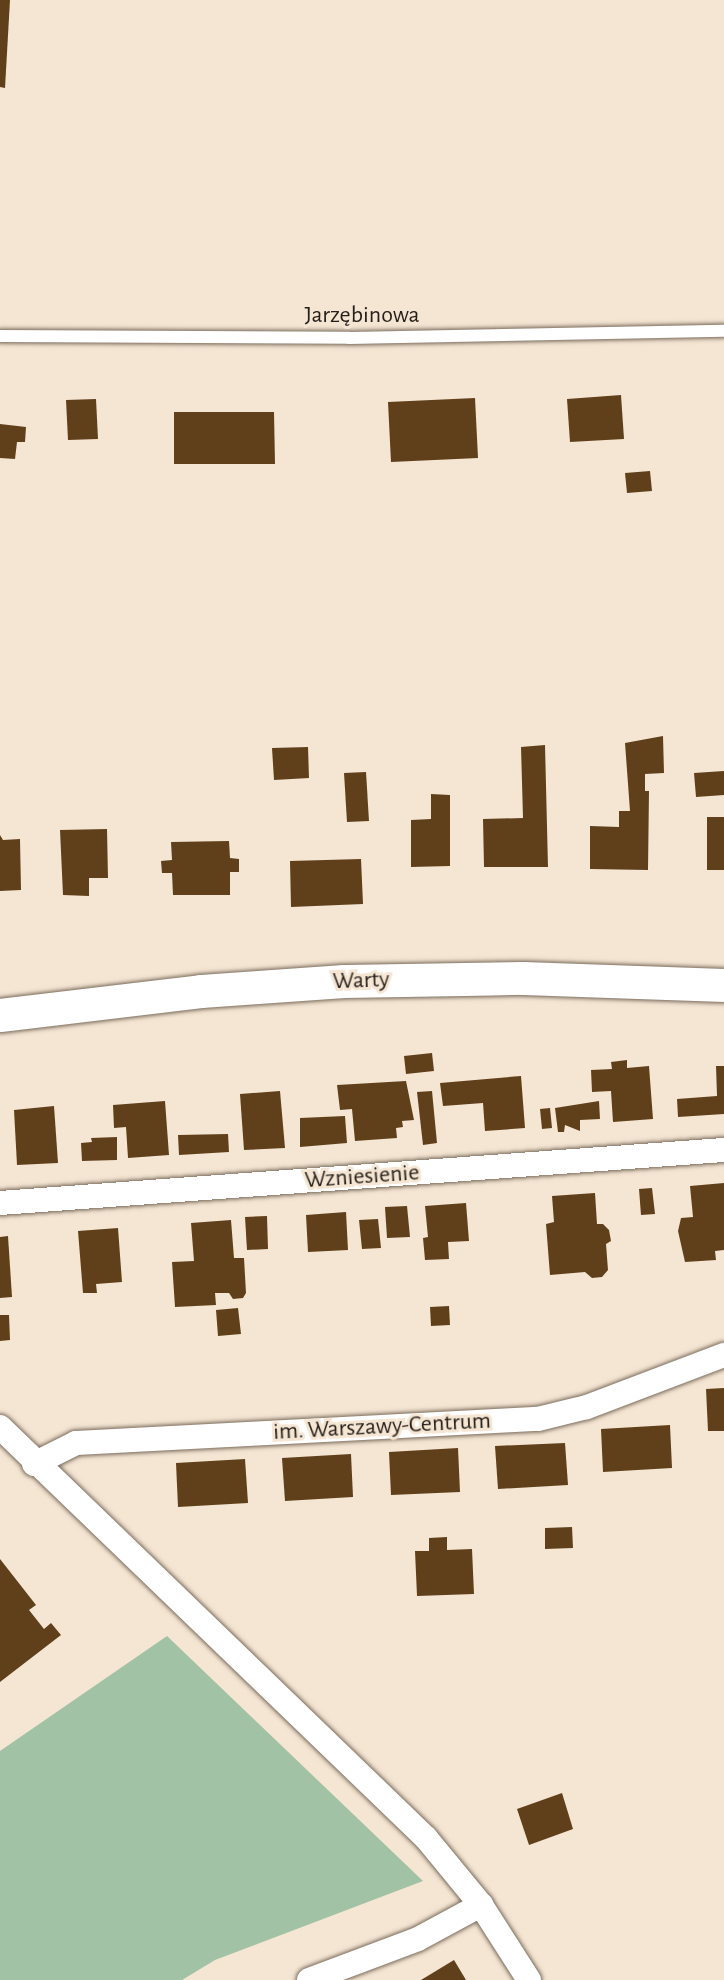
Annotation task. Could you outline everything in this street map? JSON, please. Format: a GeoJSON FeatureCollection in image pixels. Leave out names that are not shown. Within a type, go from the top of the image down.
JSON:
{"type":"FeatureCollection","features":[{"type":"Feature","properties":{"kind":"main road","name":"Warty"},"geometry":{"type":"LineString","coordinates":[[0,1015],[201,991],[344,981],[523,978],[724,985]]}},
{"type":"Feature","properties":{"kind":"street","name":"Wzniesienie"},"geometry":{"type":"LineString","coordinates":[[0,1203],[724,1150]]}},
{"type":"Feature","properties":{"kind":"street","name":"im. Warszawy-Centrum"},"geometry":{"type":"LineString","coordinates":[[34,1464],[76,1443],[538,1419],[587,1407],[724,1355]]}},
{"type":"Feature","properties":{"kind":"street"},"geometry":{"type":"LineString","coordinates":[[0,1427],[34,1464],[426,1838],[481,1905],[529,1980]]}},
{"type":"Feature","properties":{"kind":"street"},"geometry":{"type":"LineString","coordinates":[[309,1980],[418,1939],[481,1905]]}},
{"type":"Feature","properties":{"kind":"lane","name":"Jarzębinowa"},"geometry":{"type":"LineString","coordinates":[[0,336],[349,338],[724,331]]}},
{"type":"Feature","properties":{"kind":"green space"},"geometry":{"type":"Polygon","coordinates":[[[167,1636],[423,1881],[215,1960],[182,1980],[0,1980],[0,1751],[167,1636]]]}},
{"type":"Feature","properties":{"kind":"building"},"geometry":{"type":"Polygon","coordinates":[[[0,0],[10,0],[5,88],[0,87],[0,0]]]}},
{"type":"Feature","properties":{"kind":"building"},"geometry":{"type":"Polygon","coordinates":[[[621,395],[624,439],[570,442],[567,399],[621,395]]]}},
{"type":"Feature","properties":{"kind":"building"},"geometry":{"type":"Polygon","coordinates":[[[475,398],[478,458],[391,462],[388,402],[475,398]]]}},
{"type":"Feature","properties":{"kind":"building"},"geometry":{"type":"Polygon","coordinates":[[[96,399],[98,439],[68,440],[66,400],[96,399]]]}},
{"type":"Feature","properties":{"kind":"building"},"geometry":{"type":"Polygon","coordinates":[[[174,412],[274,412],[275,464],[174,464],[174,412]]]}},
{"type":"Feature","properties":{"kind":"building"},"geometry":{"type":"Polygon","coordinates":[[[0,424],[26,427],[25,442],[17,442],[15,459],[0,458],[0,424]]]}},
{"type":"Feature","properties":{"kind":"building"},"geometry":{"type":"Polygon","coordinates":[[[650,471],[652,491],[627,493],[625,473],[650,471]]]}},
{"type":"Feature","properties":{"kind":"building"},"geometry":{"type":"Polygon","coordinates":[[[663,736],[664,773],[645,774],[645,791],[649,791],[648,870],[590,869],[590,826],[619,827],[619,811],[630,811],[625,743],[663,736]]]}},
{"type":"Feature","properties":{"kind":"building"},"geometry":{"type":"Polygon","coordinates":[[[545,745],[548,867],[484,867],[483,819],[523,818],[521,747],[545,745]]]}},
{"type":"Feature","properties":{"kind":"building"},"geometry":{"type":"Polygon","coordinates":[[[308,747],[309,778],[274,780],[272,748],[308,747]]]}},
{"type":"Feature","properties":{"kind":"building"},"geometry":{"type":"Polygon","coordinates":[[[724,771],[724,795],[696,797],[694,773],[724,771]]]}},
{"type":"Feature","properties":{"kind":"building"},"geometry":{"type":"Polygon","coordinates":[[[366,772],[369,821],[347,822],[344,773],[366,772]]]}},
{"type":"Feature","properties":{"kind":"building"},"geometry":{"type":"Polygon","coordinates":[[[431,794],[450,795],[450,866],[411,867],[411,820],[431,819],[431,794]]]}},
{"type":"Feature","properties":{"kind":"building"},"geometry":{"type":"Polygon","coordinates":[[[707,817],[724,817],[724,870],[707,870],[707,817]]]}},
{"type":"Feature","properties":{"kind":"building"},"geometry":{"type":"Polygon","coordinates":[[[107,829],[108,878],[89,878],[89,896],[63,895],[60,830],[107,829]]]}},
{"type":"Feature","properties":{"kind":"building"},"geometry":{"type":"Polygon","coordinates":[[[0,835],[3,840],[20,839],[21,890],[0,891],[0,835]]]}},
{"type":"Feature","properties":{"kind":"building"},"geometry":{"type":"Polygon","coordinates":[[[229,841],[230,858],[239,859],[239,872],[230,872],[230,895],[173,895],[172,873],[162,873],[161,861],[172,860],[171,842],[229,841]]]}},
{"type":"Feature","properties":{"kind":"building"},"geometry":{"type":"Polygon","coordinates":[[[361,859],[363,904],[291,907],[290,861],[361,859]]]}},
{"type":"Feature","properties":{"kind":"building"},"geometry":{"type":"Polygon","coordinates":[[[432,1053],[434,1071],[406,1074],[404,1056],[432,1053]]]}},
{"type":"Feature","properties":{"kind":"building"},"geometry":{"type":"Polygon","coordinates":[[[627,1060],[627,1068],[649,1066],[653,1119],[613,1122],[611,1091],[592,1092],[591,1070],[612,1069],[611,1062],[627,1060]]]}},
{"type":"Feature","properties":{"kind":"building"},"geometry":{"type":"Polygon","coordinates":[[[716,1066],[724,1066],[724,1114],[678,1117],[677,1099],[717,1096],[716,1066]]]}},
{"type":"Feature","properties":{"kind":"building"},"geometry":{"type":"Polygon","coordinates":[[[521,1076],[525,1128],[485,1131],[483,1103],[443,1106],[440,1083],[521,1076]]]}},
{"type":"Feature","properties":{"kind":"building"},"geometry":{"type":"Polygon","coordinates":[[[406,1081],[414,1120],[402,1121],[403,1127],[396,1128],[397,1138],[355,1141],[352,1109],[340,1110],[337,1085],[406,1081]]]}},
{"type":"Feature","properties":{"kind":"building"},"geometry":{"type":"Polygon","coordinates":[[[280,1091],[285,1148],[244,1150],[240,1094],[280,1091]]]}},
{"type":"Feature","properties":{"kind":"building"},"geometry":{"type":"Polygon","coordinates":[[[432,1091],[437,1143],[423,1145],[417,1092],[432,1091]]]}},
{"type":"Feature","properties":{"kind":"building"},"geometry":{"type":"Polygon","coordinates":[[[165,1101],[169,1155],[128,1158],[126,1127],[114,1128],[113,1105],[165,1101]]]}},
{"type":"Feature","properties":{"kind":"building"},"geometry":{"type":"Polygon","coordinates":[[[599,1101],[600,1119],[580,1120],[580,1131],[565,1125],[564,1132],[558,1132],[555,1108],[599,1101]]]}},
{"type":"Feature","properties":{"kind":"building"},"geometry":{"type":"Polygon","coordinates":[[[54,1106],[58,1163],[17,1165],[14,1110],[54,1106]]]}},
{"type":"Feature","properties":{"kind":"building"},"geometry":{"type":"Polygon","coordinates":[[[550,1108],[552,1128],[542,1129],[540,1109],[550,1108]]]}},
{"type":"Feature","properties":{"kind":"building"},"geometry":{"type":"Polygon","coordinates":[[[345,1116],[347,1143],[300,1147],[300,1118],[345,1116]]]}},
{"type":"Feature","properties":{"kind":"building"},"geometry":{"type":"Polygon","coordinates":[[[228,1134],[229,1152],[179,1155],[178,1135],[228,1134]]]}},
{"type":"Feature","properties":{"kind":"building"},"geometry":{"type":"Polygon","coordinates":[[[117,1137],[117,1160],[82,1161],[81,1143],[92,1142],[91,1138],[117,1137]]]}},
{"type":"Feature","properties":{"kind":"building"},"geometry":{"type":"Polygon","coordinates":[[[724,1183],[724,1250],[715,1251],[716,1260],[685,1262],[678,1231],[681,1218],[693,1217],[690,1186],[724,1183]]]}},
{"type":"Feature","properties":{"kind":"building"},"geometry":{"type":"Polygon","coordinates":[[[652,1188],[655,1214],[641,1215],[639,1189],[652,1188]]]}},
{"type":"Feature","properties":{"kind":"building"},"geometry":{"type":"Polygon","coordinates":[[[595,1193],[597,1224],[603,1224],[609,1230],[611,1241],[606,1244],[608,1270],[602,1277],[592,1278],[585,1272],[550,1275],[546,1224],[554,1222],[552,1196],[595,1193]]]}},
{"type":"Feature","properties":{"kind":"building"},"geometry":{"type":"Polygon","coordinates":[[[466,1203],[469,1241],[448,1242],[449,1259],[425,1260],[423,1238],[428,1237],[425,1206],[466,1203]]]}},
{"type":"Feature","properties":{"kind":"building"},"geometry":{"type":"Polygon","coordinates":[[[407,1206],[410,1237],[387,1238],[385,1207],[407,1206]]]}},
{"type":"Feature","properties":{"kind":"building"},"geometry":{"type":"Polygon","coordinates":[[[346,1212],[348,1250],[308,1252],[306,1215],[346,1212]]]}},
{"type":"Feature","properties":{"kind":"building"},"geometry":{"type":"Polygon","coordinates":[[[267,1216],[268,1249],[247,1250],[245,1217],[267,1216]]]}},
{"type":"Feature","properties":{"kind":"building"},"geometry":{"type":"Polygon","coordinates":[[[378,1219],[381,1248],[362,1249],[359,1220],[378,1219]]]}},
{"type":"Feature","properties":{"kind":"building"},"geometry":{"type":"Polygon","coordinates":[[[231,1220],[234,1258],[244,1258],[246,1293],[243,1298],[233,1299],[229,1293],[215,1293],[216,1305],[175,1307],[172,1262],[194,1261],[191,1223],[231,1220]]]}},
{"type":"Feature","properties":{"kind":"building"},"geometry":{"type":"Polygon","coordinates":[[[118,1228],[122,1282],[96,1284],[97,1293],[83,1293],[78,1231],[118,1228]]]}},
{"type":"Feature","properties":{"kind":"building"},"geometry":{"type":"Polygon","coordinates":[[[8,1236],[12,1297],[0,1298],[0,1237],[8,1236]]]}},
{"type":"Feature","properties":{"kind":"building"},"geometry":{"type":"Polygon","coordinates":[[[449,1306],[450,1325],[431,1326],[430,1307],[449,1306]]]}},
{"type":"Feature","properties":{"kind":"building"},"geometry":{"type":"Polygon","coordinates":[[[238,1308],[241,1334],[218,1336],[216,1310],[238,1308]]]}},
{"type":"Feature","properties":{"kind":"building"},"geometry":{"type":"Polygon","coordinates":[[[0,1315],[9,1315],[10,1340],[0,1341],[0,1315]]]}},
{"type":"Feature","properties":{"kind":"building"},"geometry":{"type":"Polygon","coordinates":[[[724,1388],[724,1431],[708,1431],[706,1389],[724,1388]]]}},
{"type":"Feature","properties":{"kind":"building"},"geometry":{"type":"Polygon","coordinates":[[[670,1425],[672,1468],[603,1472],[601,1429],[670,1425]]]}},
{"type":"Feature","properties":{"kind":"building"},"geometry":{"type":"Polygon","coordinates":[[[565,1443],[568,1485],[498,1489],[495,1446],[565,1443]]]}},
{"type":"Feature","properties":{"kind":"building"},"geometry":{"type":"Polygon","coordinates":[[[458,1448],[460,1492],[391,1495],[389,1452],[458,1448]]]}},
{"type":"Feature","properties":{"kind":"building"},"geometry":{"type":"Polygon","coordinates":[[[351,1454],[353,1497],[285,1501],[282,1458],[351,1454]]]}},
{"type":"Feature","properties":{"kind":"building"},"geometry":{"type":"Polygon","coordinates":[[[245,1459],[248,1503],[178,1507],[176,1463],[245,1459]]]}},
{"type":"Feature","properties":{"kind":"building"},"geometry":{"type":"Polygon","coordinates":[[[572,1527],[573,1548],[545,1549],[545,1528],[572,1527]]]}},
{"type":"Feature","properties":{"kind":"building"},"geometry":{"type":"Polygon","coordinates":[[[447,1537],[447,1550],[472,1549],[474,1594],[417,1596],[415,1551],[429,1551],[429,1538],[447,1537]]]}},
{"type":"Feature","properties":{"kind":"building"},"geometry":{"type":"Polygon","coordinates":[[[0,1559],[36,1605],[29,1610],[44,1629],[51,1623],[61,1635],[0,1682],[0,1559]]]}},
{"type":"Feature","properties":{"kind":"building"},"geometry":{"type":"Polygon","coordinates":[[[562,1793],[573,1829],[529,1845],[517,1809],[562,1793]]]}},
{"type":"Feature","properties":{"kind":"building"},"geometry":{"type":"Polygon","coordinates":[[[454,1960],[466,1980],[421,1980],[454,1960]]]}}]}
